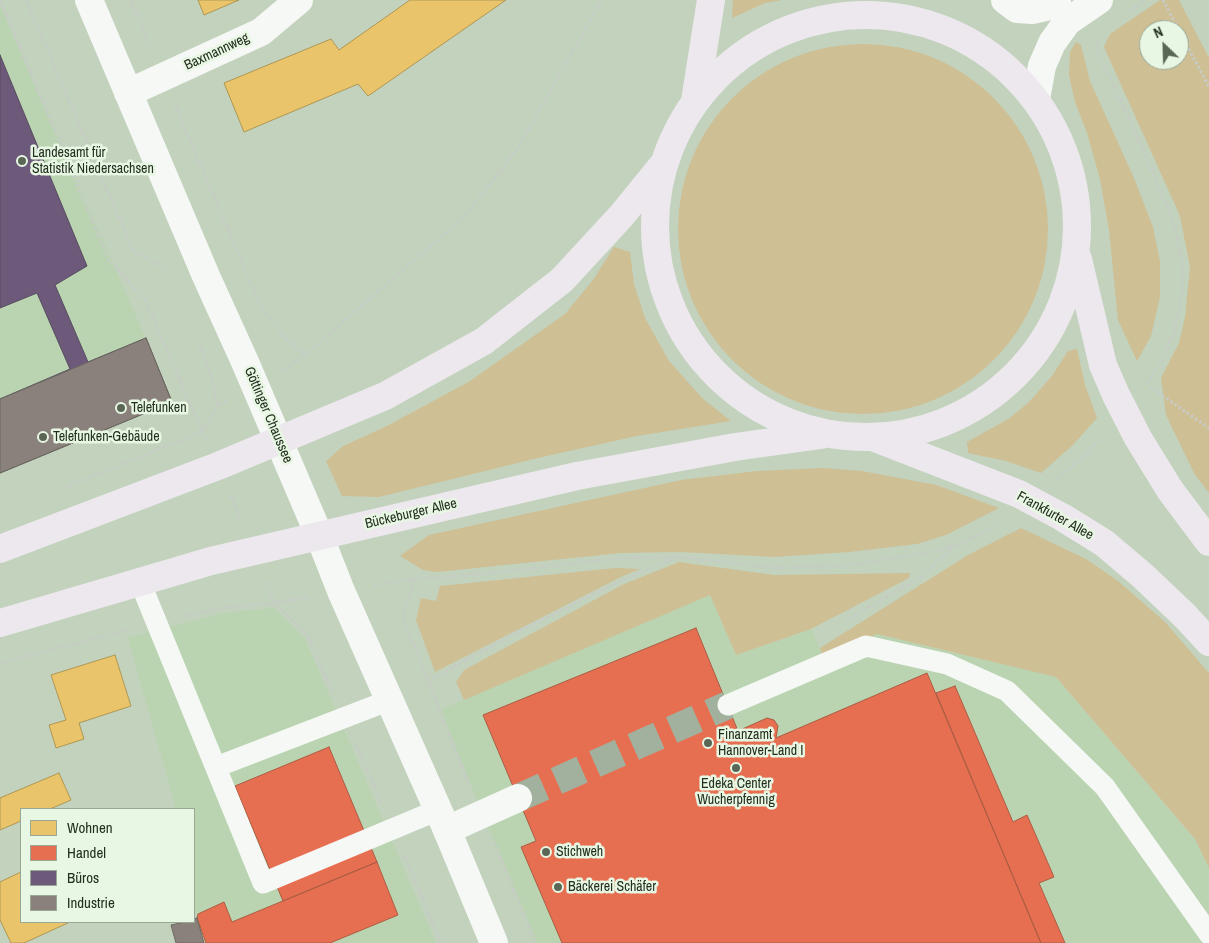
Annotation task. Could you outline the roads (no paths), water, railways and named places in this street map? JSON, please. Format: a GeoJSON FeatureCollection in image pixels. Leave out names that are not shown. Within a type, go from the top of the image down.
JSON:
{"type":"FeatureCollection","features":[{"type":"Feature","properties":{"kind":"main road"},"geometry":{"type":"LineString","coordinates":[[695,102],[711,0]]}},
{"type":"Feature","properties":{"kind":"main road"},"geometry":{"type":"LineString","coordinates":[[914,0],[946,29]]}},
{"type":"Feature","properties":{"kind":"main road"},"geometry":{"type":"LineString","coordinates":[[868,14],[907,18],[946,29],[980,47],[1010,71],[1036,99],[1057,134],[1071,172],[1078,212],[1076,252],[1067,294],[1051,326],[1024,367],[992,396],[954,417],[914,431],[872,437],[830,434],[793,424],[756,407],[718,376],[697,353],[680,326],[662,281],[655,241],[656,201],[665,162],[680,125],[695,102],[722,72],[773,36],[789,29],[828,18],[868,14]]}},
{"type":"Feature","properties":{"kind":"main road"},"geometry":{"type":"LineString","coordinates":[[0,549],[218,466],[385,396],[484,341],[562,280],[622,215],[665,162]]}},
{"type":"Feature","properties":{"kind":"main road"},"geometry":{"type":"LineString","coordinates":[[1076,252],[1103,365],[1116,395],[1138,438],[1170,490],[1209,542]]}},
{"type":"Feature","properties":{"kind":"main road","name":"Bückeburger Allee"},"geometry":{"type":"LineString","coordinates":[[0,623],[254,550],[577,476],[735,447],[830,434]]}},
{"type":"Feature","properties":{"kind":"main road","name":"Frankfurter Allee"},"geometry":{"type":"LineString","coordinates":[[872,437],[1019,494],[1062,517],[1104,543],[1143,576],[1209,642]]}},
{"type":"Feature","properties":{"kind":"street","name":"Göttinger Chaussee"},"geometry":{"type":"LineString","coordinates":[[89,0],[279,440],[341,591],[443,820],[494,943]]}},
{"type":"Feature","properties":{"kind":"street","name":"Baxmannweg"},"geometry":{"type":"LineString","coordinates":[[128,93],[261,32],[299,0]]}},
{"type":"Feature","properties":{"kind":"street"},"geometry":{"type":"LineString","coordinates":[[1006,0],[1017,9],[1032,10],[1050,6],[1058,0]]}},
{"type":"Feature","properties":{"kind":"street"},"geometry":{"type":"LineString","coordinates":[[1036,99],[1042,66],[1052,43],[1067,22],[1099,0]]}},
{"type":"Feature","properties":{"kind":"street"},"geometry":{"type":"LineString","coordinates":[[443,820],[482,814],[518,798]]}},
{"type":"Feature","properties":{"kind":"lane"},"geometry":{"type":"LineString","coordinates":[[140,582],[263,883],[394,830],[443,820]]}},
{"type":"Feature","properties":{"kind":"lane"},"geometry":{"type":"LineString","coordinates":[[728,706],[866,646],[947,664],[1007,691],[1105,787],[1209,934]]}},
{"type":"Feature","properties":{"kind":"lane"},"geometry":{"type":"LineString","coordinates":[[216,767],[390,700]]}},
{"type":"Feature","properties":{"kind":"tunnel"},"geometry":{"type":"LineString","coordinates":[[518,798],[728,705]]}},
{"type":"Feature","properties":{"kind":"place","name":"Landesamt für Statistik Niedersachsen"},"geometry":{"type":"Point","coordinates":[22,161]}},
{"type":"Feature","properties":{"kind":"place","name":"Telefunken"},"geometry":{"type":"Point","coordinates":[121,408]}},
{"type":"Feature","properties":{"kind":"place","name":"Telefunken-Gebäude"},"geometry":{"type":"Point","coordinates":[43,437]}},
{"type":"Feature","properties":{"kind":"place","name":"Finanzamt Hannover-Land I"},"geometry":{"type":"Point","coordinates":[708,743]}},
{"type":"Feature","properties":{"kind":"place","name":"Edeka Center Wucherpfennig"},"geometry":{"type":"Point","coordinates":[736,768]}},
{"type":"Feature","properties":{"kind":"place","name":"Stichweh"},"geometry":{"type":"Point","coordinates":[546,852]}},
{"type":"Feature","properties":{"kind":"place","name":"Bäckerei Schäfer"},"geometry":{"type":"Point","coordinates":[558,887]}}]}
